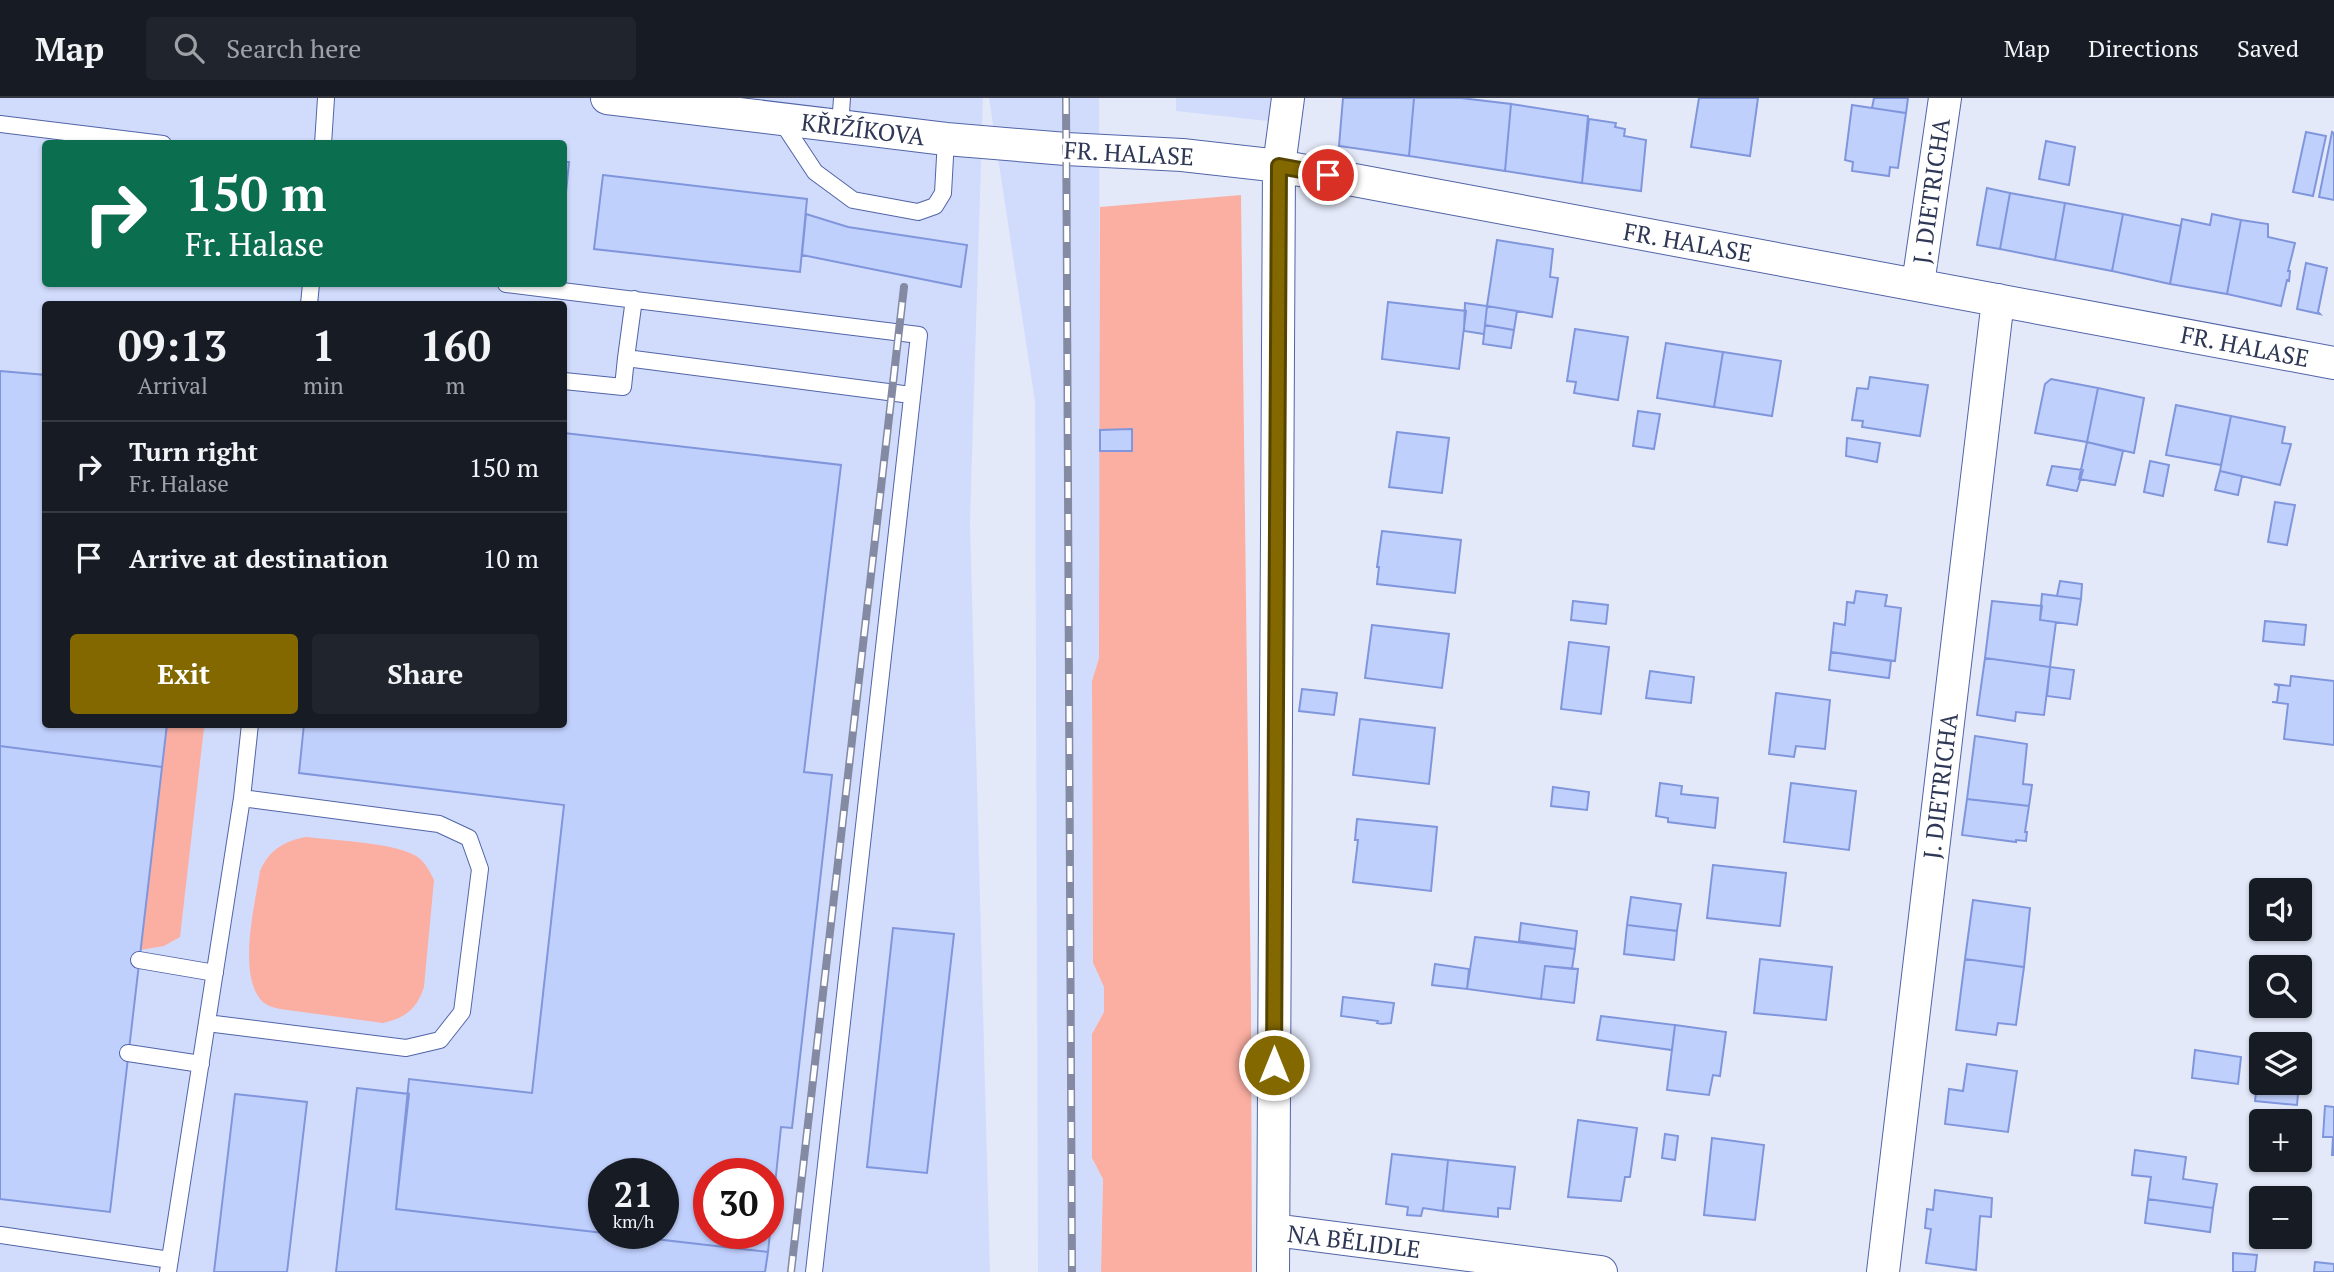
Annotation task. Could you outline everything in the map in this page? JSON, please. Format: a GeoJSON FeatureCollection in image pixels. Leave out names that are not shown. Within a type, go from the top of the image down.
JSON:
{"type":"FeatureCollection","features":[{"type":"Feature","properties":{"kind":"street","name":"KŘIŽÍKOVA"},"geometry":{"type":"LineString","coordinates":[[607,98],[779,119],[841,112],[946,139],[1039,147]]}},
{"type":"Feature","properties":{"kind":"street"},"geometry":{"type":"LineString","coordinates":[[1273,1272],[1279,166],[1288,98]]}},
{"type":"Feature","properties":{"kind":"street","name":"J. DIETRICHA"},"geometry":{"type":"LineString","coordinates":[[1918,284],[1945,98]]}},
{"type":"Feature","properties":{"kind":"street","name":"FR. HALASE"},"geometry":{"type":"LineString","coordinates":[[1039,147],[1182,155],[1279,166],[2334,363]]}},
{"type":"Feature","properties":{"kind":"street","name":"J. DIETRICHA"},"geometry":{"type":"LineString","coordinates":[[1883,1272],[1998,300]]}},
{"type":"Feature","properties":{"kind":"street","name":"NA BĚLIDLE"},"geometry":{"type":"LineString","coordinates":[[1273,1230],[1601,1272]]}},
{"type":"Feature","properties":{"kind":"lane"},"geometry":{"type":"LineString","coordinates":[[323,140],[326,98]]}},
{"type":"Feature","properties":{"kind":"lane","name":"KŘIŽÍKOVA"},"geometry":{"type":"LineString","coordinates":[[779,119],[816,172],[853,200],[918,212],[935,206],[943,193],[946,139]]}},
{"type":"Feature","properties":{"kind":"lane"},"geometry":{"type":"LineString","coordinates":[[0,124],[130,140]]}},
{"type":"Feature","properties":{"kind":"lane"},"geometry":{"type":"LineString","coordinates":[[532,287],[919,335],[814,1272]]}},
{"type":"Feature","properties":{"kind":"lane"},"geometry":{"type":"LineString","coordinates":[[567,381],[623,387],[634,299]]}},
{"type":"Feature","properties":{"kind":"lane"},"geometry":{"type":"LineString","coordinates":[[626,358],[911,395]]}},
{"type":"Feature","properties":{"kind":"lane"},"geometry":{"type":"LineString","coordinates":[[0,1236],[169,1266],[242,798],[250,728]]}},
{"type":"Feature","properties":{"kind":"lane"},"geometry":{"type":"LineString","coordinates":[[207,1023],[406,1048],[440,1040],[462,1012],[480,869],[469,838],[439,824],[242,798]]}},
{"type":"Feature","properties":{"kind":"lane"},"geometry":{"type":"LineString","coordinates":[[139,960],[215,972]]}},
{"type":"Feature","properties":{"kind":"lane"},"geometry":{"type":"LineString","coordinates":[[128,1053],[201,1064]]}},
{"type":"Feature","properties":{"kind":"shaded area"},"geometry":{"type":"Polygon","coordinates":[[[0,98],[983,98],[970,522],[990,1272],[0,1272],[0,98]]]}},
{"type":"Feature","properties":{"kind":"shaded area"},"geometry":{"type":"Polygon","coordinates":[[[989,98],[1099,98],[1101,621],[1099,658],[1092,681],[1093,963],[1104,987],[1104,1012],[1092,1034],[1092,1158],[1103,1179],[1101,1272],[1038,1272],[1035,402],[989,98]]]}},
{"type":"Feature","properties":{"kind":"shaded area"},"geometry":{"type":"Polygon","coordinates":[[[1176,98],[1288,98],[1285,123],[1176,111],[1176,98]]]}},
{"type":"Feature","properties":{"kind":"shaded area"},"geometry":{"type":"Polygon","coordinates":[[[1241,195],[1252,1272],[1101,1272],[1103,1179],[1092,1158],[1092,1034],[1104,1012],[1104,987],[1093,963],[1092,681],[1099,658],[1100,207],[1241,195]]]}},
{"type":"Feature","properties":{"kind":"shaded area"},"geometry":{"type":"Polygon","coordinates":[[[167,728],[204,728],[180,937],[164,946],[140,950],[167,728]]]}},
{"type":"Feature","properties":{"kind":"shaded area"},"geometry":{"type":"Polygon","coordinates":[[[306,837],[397,849],[419,858],[431,874],[434,880],[424,987],[414,1007],[404,1015],[383,1023],[280,1009],[264,1003],[256,992],[249,959],[260,871],[268,857],[278,848],[306,837]]]}},
{"type":"Feature","properties":{"kind":"building"},"geometry":{"type":"Polygon","coordinates":[[[1343,98],[1414,98],[1409,156],[1339,146],[1343,98]]]}},
{"type":"Feature","properties":{"kind":"building"},"geometry":{"type":"Polygon","coordinates":[[[1414,98],[1461,98],[1511,104],[1505,171],[1409,156],[1414,98]]]}},
{"type":"Feature","properties":{"kind":"building"},"geometry":{"type":"Polygon","coordinates":[[[1699,98],[1758,98],[1750,156],[1691,147],[1699,98]]]}},
{"type":"Feature","properties":{"kind":"building"},"geometry":{"type":"Polygon","coordinates":[[[1874,98],[1908,98],[1906,113],[1872,108],[1874,98]]]}},
{"type":"Feature","properties":{"kind":"building"},"geometry":{"type":"Polygon","coordinates":[[[1511,104],[1588,116],[1582,183],[1505,171],[1511,104]]]}},
{"type":"Feature","properties":{"kind":"building"},"geometry":{"type":"Polygon","coordinates":[[[1852,105],[1906,113],[1898,168],[1890,167],[1889,176],[1852,171],[1853,162],[1845,160],[1852,105]]]}},
{"type":"Feature","properties":{"kind":"building"},"geometry":{"type":"Polygon","coordinates":[[[1589,119],[1616,123],[1615,127],[1625,129],[1624,136],[1646,140],[1641,191],[1582,183],[1589,119]]]}},
{"type":"Feature","properties":{"kind":"building"},"geometry":{"type":"Polygon","coordinates":[[[2306,132],[2326,136],[2313,196],[2293,192],[2306,132]]]}},
{"type":"Feature","properties":{"kind":"building"},"geometry":{"type":"Polygon","coordinates":[[[2332,132],[2334,133],[2334,200],[2319,197],[2332,132]]]}},
{"type":"Feature","properties":{"kind":"building"},"geometry":{"type":"Polygon","coordinates":[[[2046,141],[2075,147],[2069,185],[2039,179],[2046,141]]]}},
{"type":"Feature","properties":{"kind":"building"},"geometry":{"type":"Polygon","coordinates":[[[603,175],[807,199],[800,272],[594,249],[603,175]]]}},
{"type":"Feature","properties":{"kind":"building"},"geometry":{"type":"Polygon","coordinates":[[[1987,188],[2010,193],[2000,249],[1977,245],[1987,188]]]}},
{"type":"Feature","properties":{"kind":"building"},"geometry":{"type":"Polygon","coordinates":[[[2010,193],[2065,203],[2055,260],[2000,249],[2010,193]]]}},
{"type":"Feature","properties":{"kind":"building"},"geometry":{"type":"Polygon","coordinates":[[[2065,203],[2123,214],[2112,271],[2055,260],[2065,203]]]}},
{"type":"Feature","properties":{"kind":"building"},"geometry":{"type":"Polygon","coordinates":[[[806,214],[848,227],[967,245],[961,287],[802,255],[806,214]]]}},
{"type":"Feature","properties":{"kind":"building"},"geometry":{"type":"Polygon","coordinates":[[[2123,214],[2181,226],[2170,284],[2112,271],[2123,214]]]}},
{"type":"Feature","properties":{"kind":"building"},"geometry":{"type":"Polygon","coordinates":[[[2212,214],[2241,220],[2227,294],[2170,284],[2182,219],[2210,225],[2212,214]]]}},
{"type":"Feature","properties":{"kind":"building"},"geometry":{"type":"Polygon","coordinates":[[[2241,220],[2268,224],[2268,237],[2295,243],[2288,271],[2289,281],[2287,280],[2281,306],[2227,294],[2241,220]]]}},
{"type":"Feature","properties":{"kind":"building"},"geometry":{"type":"Polygon","coordinates":[[[1497,240],[1553,249],[1550,277],[1558,278],[1552,317],[1487,306],[1497,240]]]}},
{"type":"Feature","properties":{"kind":"building"},"geometry":{"type":"Polygon","coordinates":[[[2306,263],[2327,268],[2318,312],[2320,314],[2297,309],[2306,263]]]}},
{"type":"Feature","properties":{"kind":"building"},"geometry":{"type":"Polygon","coordinates":[[[1388,302],[1466,311],[1459,369],[1382,359],[1388,302]]]}},
{"type":"Feature","properties":{"kind":"building"},"geometry":{"type":"Polygon","coordinates":[[[1465,303],[1487,306],[1484,334],[1464,331],[1465,303]]]}},
{"type":"Feature","properties":{"kind":"building"},"geometry":{"type":"Polygon","coordinates":[[[1487,306],[1517,311],[1514,330],[1485,325],[1487,306]]]}},
{"type":"Feature","properties":{"kind":"building"},"geometry":{"type":"Polygon","coordinates":[[[1485,325],[1514,330],[1511,348],[1483,344],[1485,325]]]}},
{"type":"Feature","properties":{"kind":"building"},"geometry":{"type":"Polygon","coordinates":[[[1575,329],[1628,337],[1618,400],[1574,393],[1576,382],[1567,381],[1575,329]]]}},
{"type":"Feature","properties":{"kind":"building"},"geometry":{"type":"Polygon","coordinates":[[[1666,343],[1723,352],[1714,407],[1657,398],[1666,343]]]}},
{"type":"Feature","properties":{"kind":"building"},"geometry":{"type":"Polygon","coordinates":[[[1723,352],[1781,361],[1772,416],[1714,407],[1723,352]]]}},
{"type":"Feature","properties":{"kind":"building"},"geometry":{"type":"Polygon","coordinates":[[[0,371],[42,375],[42,728],[167,728],[162,767],[0,746],[0,371]]]}},
{"type":"Feature","properties":{"kind":"building"},"geometry":{"type":"Polygon","coordinates":[[[1870,377],[1928,385],[1920,436],[1862,427],[1863,421],[1852,420],[1857,388],[1868,389],[1870,377]]]}},
{"type":"Feature","properties":{"kind":"building"},"geometry":{"type":"Polygon","coordinates":[[[2051,379],[2098,388],[2087,442],[2035,433],[2045,384],[2051,379]]]}},
{"type":"Feature","properties":{"kind":"building"},"geometry":{"type":"Polygon","coordinates":[[[2098,388],[2144,398],[2134,453],[2087,442],[2098,388]]]}},
{"type":"Feature","properties":{"kind":"building"},"geometry":{"type":"Polygon","coordinates":[[[2176,405],[2231,416],[2221,465],[2166,455],[2176,405]]]}},
{"type":"Feature","properties":{"kind":"building"},"geometry":{"type":"Polygon","coordinates":[[[1638,411],[1660,414],[1654,449],[1633,446],[1638,411]]]}},
{"type":"Feature","properties":{"kind":"building"},"geometry":{"type":"Polygon","coordinates":[[[2231,416],[2285,427],[2282,443],[2291,444],[2280,485],[2220,471],[2231,416]]]}},
{"type":"Feature","properties":{"kind":"building"},"geometry":{"type":"Polygon","coordinates":[[[1132,429],[1132,451],[1100,451],[1100,430],[1132,429]]]}},
{"type":"Feature","properties":{"kind":"building"},"geometry":{"type":"Polygon","coordinates":[[[1397,432],[1449,438],[1442,493],[1389,487],[1397,432]]]}},
{"type":"Feature","properties":{"kind":"building"},"geometry":{"type":"Polygon","coordinates":[[[567,433],[841,465],[804,772],[832,775],[792,1128],[781,1127],[778,1158],[693,1158],[693,1243],[679,1242],[679,1158],[588,1158],[588,1231],[396,1209],[409,1079],[532,1093],[564,805],[299,773],[304,728],[567,728],[567,433]]]}},
{"type":"Feature","properties":{"kind":"building"},"geometry":{"type":"Polygon","coordinates":[[[1847,438],[1880,443],[1877,462],[1846,456],[1847,438]]]}},
{"type":"Feature","properties":{"kind":"building"},"geometry":{"type":"Polygon","coordinates":[[[2087,442],[2123,451],[2115,485],[2079,479],[2087,442]]]}},
{"type":"Feature","properties":{"kind":"building"},"geometry":{"type":"Polygon","coordinates":[[[2150,461],[2169,465],[2163,496],[2144,492],[2150,461]]]}},
{"type":"Feature","properties":{"kind":"building"},"geometry":{"type":"Polygon","coordinates":[[[2052,466],[2083,470],[2077,491],[2047,485],[2052,466]]]}},
{"type":"Feature","properties":{"kind":"building"},"geometry":{"type":"Polygon","coordinates":[[[2220,471],[2242,476],[2238,495],[2215,490],[2220,471]]]}},
{"type":"Feature","properties":{"kind":"building"},"geometry":{"type":"Polygon","coordinates":[[[2275,502],[2295,505],[2287,545],[2268,542],[2275,502]]]}},
{"type":"Feature","properties":{"kind":"building"},"geometry":{"type":"Polygon","coordinates":[[[1382,531],[1461,540],[1455,593],[1377,584],[1382,531]]]}},
{"type":"Feature","properties":{"kind":"building"},"geometry":{"type":"Polygon","coordinates":[[[2060,581],[2082,584],[2081,599],[2057,596],[2060,581]]]}},
{"type":"Feature","properties":{"kind":"building"},"geometry":{"type":"Polygon","coordinates":[[[1856,591],[1887,595],[1885,606],[1901,608],[1895,661],[1831,652],[1834,623],[1845,625],[1847,602],[1854,603],[1856,591]]]}},
{"type":"Feature","properties":{"kind":"building"},"geometry":{"type":"Polygon","coordinates":[[[2042,594],[2081,599],[2077,625],[2040,620],[2042,594]]]}},
{"type":"Feature","properties":{"kind":"building"},"geometry":{"type":"Polygon","coordinates":[[[1573,601],[1608,605],[1606,624],[1571,620],[1573,601]]]}},
{"type":"Feature","properties":{"kind":"building"},"geometry":{"type":"Polygon","coordinates":[[[1992,601],[2042,606],[2040,620],[2056,622],[2050,667],[1985,658],[1992,601]]]}},
{"type":"Feature","properties":{"kind":"building"},"geometry":{"type":"Polygon","coordinates":[[[2265,621],[2306,625],[2304,645],[2263,641],[2265,621]]]}},
{"type":"Feature","properties":{"kind":"building"},"geometry":{"type":"Polygon","coordinates":[[[1372,625],[1449,634],[1442,688],[1365,678],[1372,625]]]}},
{"type":"Feature","properties":{"kind":"building"},"geometry":{"type":"Polygon","coordinates":[[[1569,642],[1609,647],[1601,714],[1561,709],[1569,642]]]}},
{"type":"Feature","properties":{"kind":"building"},"geometry":{"type":"Polygon","coordinates":[[[1831,652],[1891,661],[1889,678],[1829,670],[1831,652]]]}},
{"type":"Feature","properties":{"kind":"building"},"geometry":{"type":"Polygon","coordinates":[[[1985,658],[2050,667],[2044,715],[2016,712],[2015,721],[1977,715],[1985,658]]]}},
{"type":"Feature","properties":{"kind":"building"},"geometry":{"type":"Polygon","coordinates":[[[2050,667],[2074,670],[2070,699],[2047,696],[2050,667]]]}},
{"type":"Feature","properties":{"kind":"building"},"geometry":{"type":"Polygon","coordinates":[[[1650,671],[1694,677],[1691,703],[1646,698],[1650,671]]]}},
{"type":"Feature","properties":{"kind":"building"},"geometry":{"type":"Polygon","coordinates":[[[2291,676],[2334,681],[2334,745],[2284,739],[2288,704],[2272,702],[2277,702],[2279,686],[2274,684],[2290,686],[2291,676]]]}},
{"type":"Feature","properties":{"kind":"building"},"geometry":{"type":"Polygon","coordinates":[[[1302,689],[1337,693],[1334,715],[1299,711],[1302,689]]]}},
{"type":"Feature","properties":{"kind":"building"},"geometry":{"type":"Polygon","coordinates":[[[1776,693],[1830,700],[1825,749],[1796,746],[1794,757],[1769,754],[1776,693]]]}},
{"type":"Feature","properties":{"kind":"building"},"geometry":{"type":"Polygon","coordinates":[[[1360,719],[1435,728],[1429,784],[1353,775],[1360,719]]]}},
{"type":"Feature","properties":{"kind":"building"},"geometry":{"type":"Polygon","coordinates":[[[1975,736],[2027,744],[2023,784],[2032,785],[2029,806],[1967,799],[1975,736]]]}},
{"type":"Feature","properties":{"kind":"building"},"geometry":{"type":"Polygon","coordinates":[[[0,746],[162,767],[110,1212],[0,1199],[0,746]]]}},
{"type":"Feature","properties":{"kind":"building"},"geometry":{"type":"Polygon","coordinates":[[[1660,783],[1682,786],[1681,794],[1718,798],[1715,828],[1668,822],[1668,818],[1656,816],[1660,783]]]}},
{"type":"Feature","properties":{"kind":"building"},"geometry":{"type":"Polygon","coordinates":[[[1791,783],[1856,791],[1849,850],[1784,842],[1791,783]]]}},
{"type":"Feature","properties":{"kind":"building"},"geometry":{"type":"Polygon","coordinates":[[[1553,787],[1589,792],[1587,810],[1551,806],[1553,787]]]}},
{"type":"Feature","properties":{"kind":"building"},"geometry":{"type":"Polygon","coordinates":[[[1967,799],[2029,806],[2026,841],[1962,835],[1967,799]]]}},
{"type":"Feature","properties":{"kind":"building"},"geometry":{"type":"Polygon","coordinates":[[[1357,819],[1437,827],[1431,891],[1353,882],[1358,840],[1355,840],[1357,819]]]}},
{"type":"Feature","properties":{"kind":"building"},"geometry":{"type":"Polygon","coordinates":[[[1713,865],[1786,873],[1780,926],[1707,918],[1713,865]]]}},
{"type":"Feature","properties":{"kind":"building"},"geometry":{"type":"Polygon","coordinates":[[[1631,897],[1681,904],[1677,931],[1627,925],[1631,897]]]}},
{"type":"Feature","properties":{"kind":"building"},"geometry":{"type":"Polygon","coordinates":[[[1973,900],[2030,908],[2024,967],[1965,959],[1973,900]]]}},
{"type":"Feature","properties":{"kind":"building"},"geometry":{"type":"Polygon","coordinates":[[[1521,923],[1577,931],[1575,949],[1519,941],[1521,923]]]}},
{"type":"Feature","properties":{"kind":"building"},"geometry":{"type":"Polygon","coordinates":[[[1627,925],[1677,931],[1674,960],[1624,954],[1627,925]]]}},
{"type":"Feature","properties":{"kind":"building"},"geometry":{"type":"Polygon","coordinates":[[[893,928],[954,934],[927,1173],[867,1167],[893,928]]]}},
{"type":"Feature","properties":{"kind":"building"},"geometry":{"type":"Polygon","coordinates":[[[1475,937],[1575,949],[1572,969],[1545,966],[1541,999],[1467,989],[1475,937]]]}},
{"type":"Feature","properties":{"kind":"building"},"geometry":{"type":"Polygon","coordinates":[[[1760,959],[1832,967],[1826,1020],[1754,1013],[1760,959]]]}},
{"type":"Feature","properties":{"kind":"building"},"geometry":{"type":"Polygon","coordinates":[[[1965,959],[2024,967],[2016,1025],[1998,1023],[1996,1035],[1956,1030],[1965,959]]]}},
{"type":"Feature","properties":{"kind":"building"},"geometry":{"type":"Polygon","coordinates":[[[1435,964],[1469,969],[1467,989],[1432,985],[1435,964]]]}},
{"type":"Feature","properties":{"kind":"building"},"geometry":{"type":"Polygon","coordinates":[[[1545,966],[1578,969],[1574,1003],[1541,999],[1545,966]]]}},
{"type":"Feature","properties":{"kind":"building"},"geometry":{"type":"Polygon","coordinates":[[[1343,997],[1394,1003],[1391,1023],[1382,1024],[1377,1023],[1378,1021],[1341,1016],[1343,997]]]}},
{"type":"Feature","properties":{"kind":"building"},"geometry":{"type":"Polygon","coordinates":[[[1601,1016],[1675,1025],[1672,1050],[1597,1040],[1601,1016]]]}},
{"type":"Feature","properties":{"kind":"building"},"geometry":{"type":"Polygon","coordinates":[[[1675,1025],[1726,1032],[1720,1076],[1713,1075],[1709,1095],[1667,1090],[1675,1025]]]}},
{"type":"Feature","properties":{"kind":"building"},"geometry":{"type":"Polygon","coordinates":[[[2195,1050],[2241,1057],[2238,1084],[2192,1078],[2195,1050]]]}},
{"type":"Feature","properties":{"kind":"building"},"geometry":{"type":"Polygon","coordinates":[[[1967,1064],[2017,1071],[2008,1132],[1945,1124],[1949,1089],[1963,1091],[1967,1064]]]}},
{"type":"Feature","properties":{"kind":"building"},"geometry":{"type":"Polygon","coordinates":[[[357,1088],[409,1094],[396,1209],[588,1231],[588,1249],[679,1249],[679,1242],[693,1243],[693,1249],[768,1252],[765,1272],[336,1272],[357,1088]]]}},
{"type":"Feature","properties":{"kind":"building"},"geometry":{"type":"Polygon","coordinates":[[[235,1094],[307,1102],[287,1272],[214,1272],[235,1094]]]}},
{"type":"Feature","properties":{"kind":"building"},"geometry":{"type":"Polygon","coordinates":[[[2256,1095],[2298,1095],[2297,1105],[2255,1101],[2256,1095]]]}},
{"type":"Feature","properties":{"kind":"building"},"geometry":{"type":"Polygon","coordinates":[[[2325,1106],[2334,1107],[2334,1155],[2333,1137],[2323,1137],[2325,1106]]]}},
{"type":"Feature","properties":{"kind":"building"},"geometry":{"type":"Polygon","coordinates":[[[1578,1120],[1637,1128],[1630,1177],[1625,1177],[1621,1201],[1568,1197],[1578,1120]]]}},
{"type":"Feature","properties":{"kind":"building"},"geometry":{"type":"Polygon","coordinates":[[[1665,1134],[1678,1136],[1675,1160],[1662,1158],[1665,1134]]]}},
{"type":"Feature","properties":{"kind":"building"},"geometry":{"type":"Polygon","coordinates":[[[1712,1138],[1764,1145],[1755,1220],[1704,1215],[1712,1138]]]}},
{"type":"Feature","properties":{"kind":"building"},"geometry":{"type":"Polygon","coordinates":[[[2135,1150],[2186,1157],[2183,1179],[2217,1184],[2213,1208],[2148,1199],[2151,1177],[2132,1175],[2135,1150]]]}},
{"type":"Feature","properties":{"kind":"building"},"geometry":{"type":"Polygon","coordinates":[[[1392,1154],[1448,1160],[1443,1211],[1423,1208],[1421,1216],[1407,1215],[1408,1207],[1386,1204],[1392,1154]]]}},
{"type":"Feature","properties":{"kind":"building"},"geometry":{"type":"Polygon","coordinates":[[[1448,1160],[1515,1167],[1510,1209],[1498,1208],[1498,1217],[1443,1211],[1448,1160]]]}},
{"type":"Feature","properties":{"kind":"building"},"geometry":{"type":"Polygon","coordinates":[[[1935,1190],[1992,1198],[1991,1217],[1980,1216],[1976,1270],[1926,1263],[1931,1229],[1925,1228],[1927,1209],[1933,1210],[1935,1190]]]}},
{"type":"Feature","properties":{"kind":"building"},"geometry":{"type":"Polygon","coordinates":[[[2148,1199],[2213,1208],[2210,1232],[2145,1223],[2148,1199]]]}},
{"type":"Feature","properties":{"kind":"building"},"geometry":{"type":"Polygon","coordinates":[[[742,1249],[768,1249],[768,1252],[742,1249]]]}},
{"type":"Feature","properties":{"kind":"building"},"geometry":{"type":"Polygon","coordinates":[[[2233,1253],[2257,1255],[2255,1272],[2233,1272],[2233,1253]]]}},
{"type":"Feature","properties":{"kind":"building"},"geometry":{"type":"Polygon","coordinates":[[[2315,1262],[2334,1264],[2334,1272],[2314,1272],[2315,1262]]]}},
{"type":"Feature","properties":{"kind":"railway"},"geometry":{"type":"LineString","coordinates":[[1066,98],[1072,1272]]}},
{"type":"Feature","properties":{"kind":"railway"},"geometry":{"type":"LineString","coordinates":[[791,1272],[904,287]]}},
{"type":"Feature","properties":{"kind":"route"},"geometry":{"type":"LineString","coordinates":[[1274,1065],[1279,166],[1328,175]]}}]}
